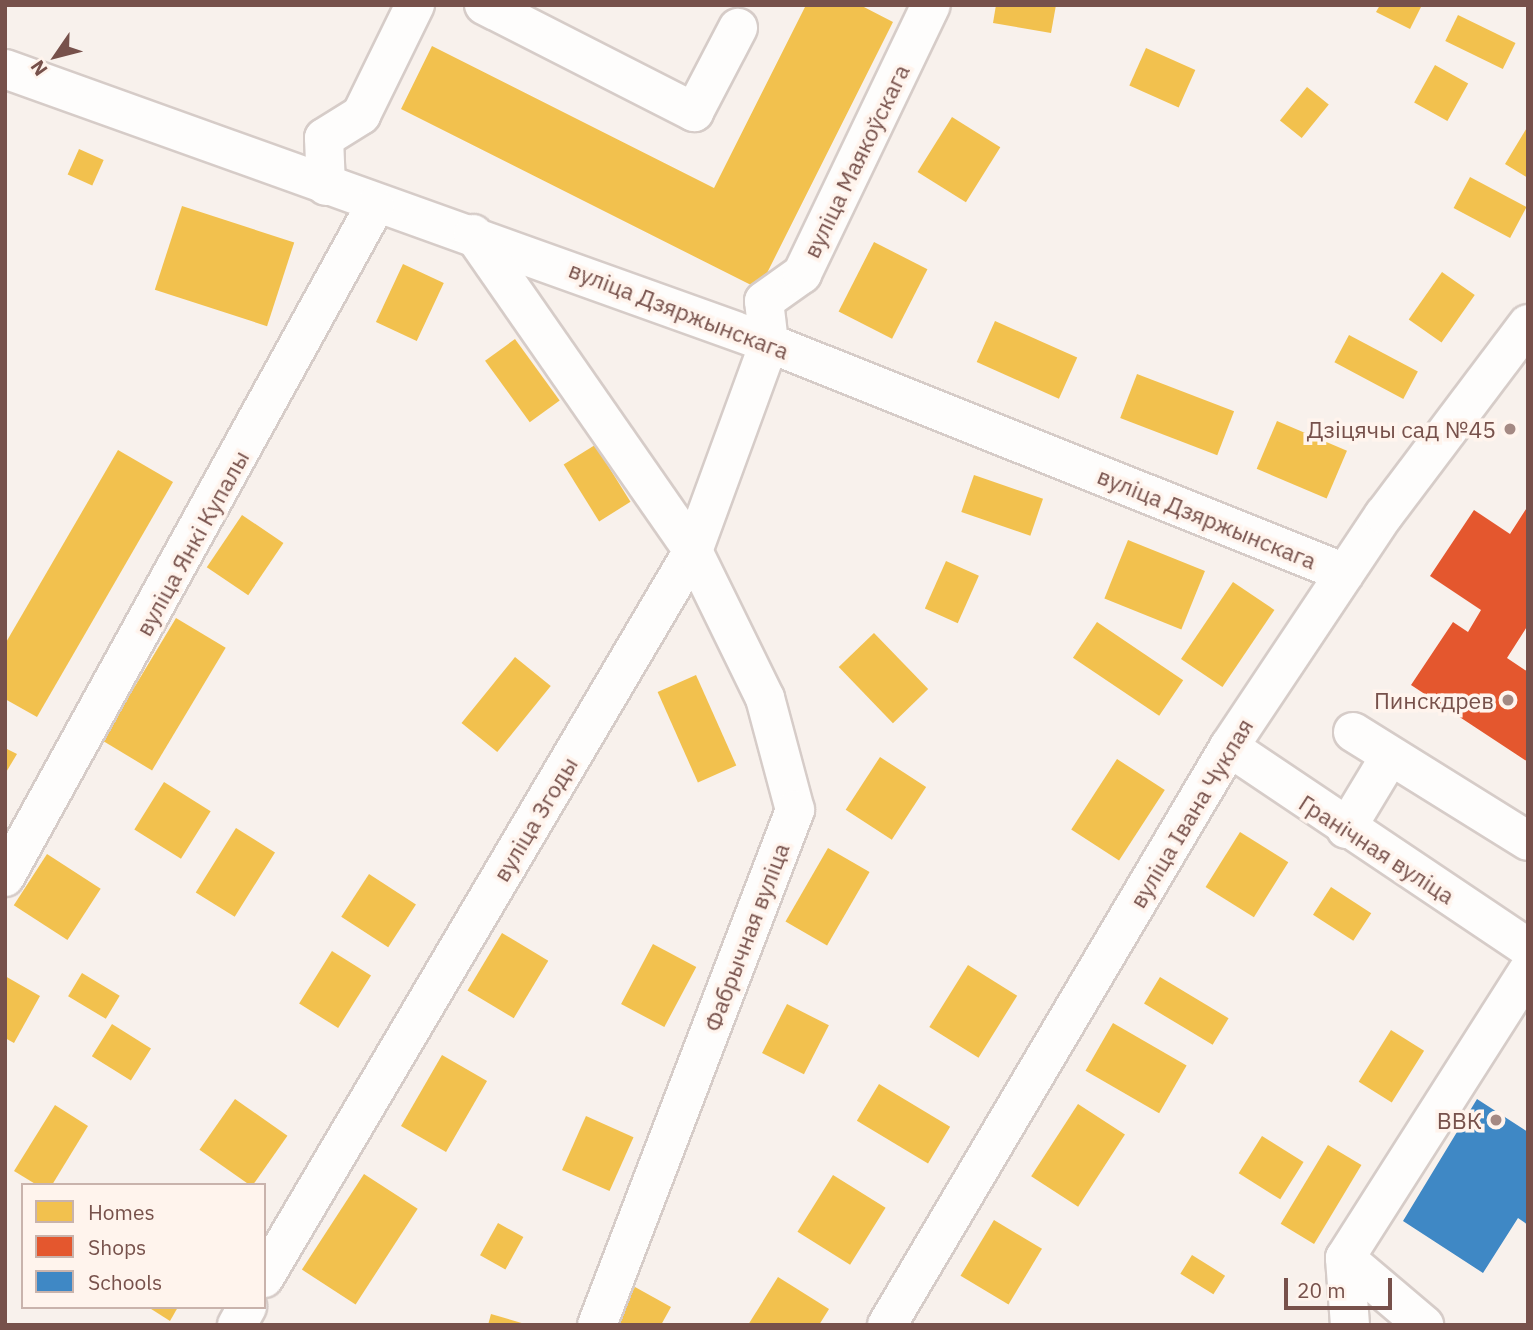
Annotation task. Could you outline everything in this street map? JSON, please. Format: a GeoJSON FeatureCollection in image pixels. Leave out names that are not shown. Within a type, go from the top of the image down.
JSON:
{"type":"FeatureCollection","features":[{"type":"Feature","properties":{"kind":"street"},"geometry":{"type":"LineString","coordinates":[[326,186],[324,138],[361,115],[415,5]]}},
{"type":"Feature","properties":{"kind":"street"},"geometry":{"type":"LineString","coordinates":[[484,5],[694,112],[738,28]]}},
{"type":"Feature","properties":{"kind":"street","name":"вуліца Маякоўскага"},"geometry":{"type":"LineString","coordinates":[[769,343],[764,301],[802,274],[931,5]]}},
{"type":"Feature","properties":{"kind":"street","name":"вуліца Дзяржынскага"},"geometry":{"type":"LineString","coordinates":[[5,69],[375,206],[473,234],[769,343],[1345,573]]}},
{"type":"Feature","properties":{"kind":"street","name":"вуліца Янкі Купалы"},"geometry":{"type":"LineString","coordinates":[[5,877],[375,206]]}},
{"type":"Feature","properties":{"kind":"street","name":"Фабрычная вуліца"},"geometry":{"type":"LineString","coordinates":[[473,234],[693,551],[765,698],[795,810],[597,1325]]}},
{"type":"Feature","properties":{"kind":"street","name":"вуліца Івана Чуклая"},"geometry":{"type":"LineString","coordinates":[[887,1325],[1229,747],[1345,573],[1528,324]]}},
{"type":"Feature","properties":{"kind":"street","name":"вуліца Згоды"},"geometry":{"type":"LineString","coordinates":[[266,1275],[693,551],[769,343]]}},
{"type":"Feature","properties":{"kind":"street"},"geometry":{"type":"LineString","coordinates":[[1353,732],[1528,841]]}},
{"type":"Feature","properties":{"kind":"street","name":"Гранічная вуліца"},"geometry":{"type":"LineString","coordinates":[[1229,747],[1527,953]]}},
{"type":"Feature","properties":{"kind":"street"},"geometry":{"type":"LineString","coordinates":[[1346,828],[1390,756]]}},
{"type":"Feature","properties":{"kind":"street"},"geometry":{"type":"LineString","coordinates":[[1350,1325],[1345,1258],[1527,953]]}},
{"type":"Feature","properties":{"kind":"street"},"geometry":{"type":"LineString","coordinates":[[1345,1258],[1424,1325]]}},
{"type":"Feature","properties":{"kind":"street"},"geometry":{"type":"LineString","coordinates":[[237,1325],[246,1309]]}},
{"type":"Feature","properties":{"kind":"building: Homes"},"geometry":{"type":"Polygon","coordinates":[[[806,5],[860,5],[893,22],[759,289],[401,109],[432,46],[714,188],[806,5]]]}},
{"type":"Feature","properties":{"kind":"building: Homes"},"geometry":{"type":"Polygon","coordinates":[[[996,5],[1056,5],[1051,33],[993,23],[996,5]]]}},
{"type":"Feature","properties":{"kind":"building: Homes"},"geometry":{"type":"Polygon","coordinates":[[[1380,5],[1422,5],[1410,29],[1376,12],[1380,5]]]}},
{"type":"Feature","properties":{"kind":"building: Homes"},"geometry":{"type":"Polygon","coordinates":[[[1458,15],[1516,43],[1503,69],[1445,41],[1458,15]]]}},
{"type":"Feature","properties":{"kind":"building: Homes"},"geometry":{"type":"Polygon","coordinates":[[[1146,48],[1195,70],[1179,107],[1129,85],[1146,48]]]}},
{"type":"Feature","properties":{"kind":"building: Homes"},"geometry":{"type":"Polygon","coordinates":[[[1435,65],[1468,83],[1447,121],[1414,103],[1435,65]]]}},
{"type":"Feature","properties":{"kind":"building: Homes"},"geometry":{"type":"Polygon","coordinates":[[[1307,87],[1329,105],[1302,138],[1280,120],[1307,87]]]}},
{"type":"Feature","properties":{"kind":"building: Homes"},"geometry":{"type":"Polygon","coordinates":[[[952,117],[1000,147],[966,202],[918,172],[952,117]]]}},
{"type":"Feature","properties":{"kind":"building: Homes"},"geometry":{"type":"Polygon","coordinates":[[[1528,126],[1528,178],[1505,164],[1528,126]]]}},
{"type":"Feature","properties":{"kind":"building: Homes"},"geometry":{"type":"Polygon","coordinates":[[[79,149],[104,160],[92,186],[68,175],[79,149]]]}},
{"type":"Feature","properties":{"kind":"building: Homes"},"geometry":{"type":"Polygon","coordinates":[[[1470,177],[1527,207],[1510,238],[1454,208],[1470,177]]]}},
{"type":"Feature","properties":{"kind":"building: Homes"},"geometry":{"type":"Polygon","coordinates":[[[182,206],[294,242],[267,326],[155,290],[182,206]]]}},
{"type":"Feature","properties":{"kind":"building: Homes"},"geometry":{"type":"Polygon","coordinates":[[[874,242],[927,269],[892,339],[839,311],[874,242]]]}},
{"type":"Feature","properties":{"kind":"building: Homes"},"geometry":{"type":"Polygon","coordinates":[[[403,264],[444,283],[417,341],[376,322],[403,264]]]}},
{"type":"Feature","properties":{"kind":"building: Homes"},"geometry":{"type":"Polygon","coordinates":[[[1442,272],[1475,295],[1441,342],[1409,320],[1442,272]]]}},
{"type":"Feature","properties":{"kind":"building: Homes"},"geometry":{"type":"Polygon","coordinates":[[[995,321],[1077,358],[1059,399],[977,362],[995,321]]]}},
{"type":"Feature","properties":{"kind":"building: Homes"},"geometry":{"type":"Polygon","coordinates":[[[1349,335],[1418,372],[1403,399],[1334,362],[1349,335]]]}},
{"type":"Feature","properties":{"kind":"building: Homes"},"geometry":{"type":"Polygon","coordinates":[[[515,339],[560,400],[530,422],[485,361],[515,339]]]}},
{"type":"Feature","properties":{"kind":"building: Homes"},"geometry":{"type":"Polygon","coordinates":[[[1137,374],[1234,411],[1217,455],[1120,418],[1137,374]]]}},
{"type":"Feature","properties":{"kind":"building: Homes"},"geometry":{"type":"Polygon","coordinates":[[[1277,421],[1347,451],[1327,499],[1257,469],[1277,421]]]}},
{"type":"Feature","properties":{"kind":"building: Homes"},"geometry":{"type":"Polygon","coordinates":[[[595,445],[631,502],[599,521],[564,465],[595,445]]]}},
{"type":"Feature","properties":{"kind":"building: Homes"},"geometry":{"type":"Polygon","coordinates":[[[118,450],[173,482],[37,717],[5,699],[5,644],[118,450]]]}},
{"type":"Feature","properties":{"kind":"building: Homes"},"geometry":{"type":"Polygon","coordinates":[[[974,475],[1043,499],[1030,536],[961,512],[974,475]]]}},
{"type":"Feature","properties":{"kind":"building: Homes"},"geometry":{"type":"Polygon","coordinates":[[[242,515],[283,543],[248,595],[207,567],[242,515]]]}},
{"type":"Feature","properties":{"kind":"building: Homes"},"geometry":{"type":"Polygon","coordinates":[[[1128,540],[1205,571],[1181,630],[1104,598],[1128,540]]]}},
{"type":"Feature","properties":{"kind":"building: Homes"},"geometry":{"type":"Polygon","coordinates":[[[946,561],[979,576],[958,623],[925,609],[946,561]]]}},
{"type":"Feature","properties":{"kind":"building: Homes"},"geometry":{"type":"Polygon","coordinates":[[[1233,582],[1274,610],[1222,687],[1181,659],[1233,582]]]}},
{"type":"Feature","properties":{"kind":"building: Homes"},"geometry":{"type":"Polygon","coordinates":[[[176,618],[226,648],[152,770],[102,741],[176,618]]]}},
{"type":"Feature","properties":{"kind":"building: Homes"},"geometry":{"type":"Polygon","coordinates":[[[1097,622],[1183,680],[1159,716],[1073,658],[1097,622]]]}},
{"type":"Feature","properties":{"kind":"building: Homes"},"geometry":{"type":"Polygon","coordinates":[[[874,633],[928,689],[893,723],[839,667],[874,633]]]}},
{"type":"Feature","properties":{"kind":"building: Homes"},"geometry":{"type":"Polygon","coordinates":[[[515,657],[551,686],[497,752],[462,723],[515,657]]]}},
{"type":"Feature","properties":{"kind":"building: Homes"},"geometry":{"type":"Polygon","coordinates":[[[696,675],[736,765],[698,783],[658,692],[696,675]]]}},
{"type":"Feature","properties":{"kind":"building: Homes"},"geometry":{"type":"Polygon","coordinates":[[[5,748],[17,754],[5,774],[5,748]]]}},
{"type":"Feature","properties":{"kind":"building: Homes"},"geometry":{"type":"Polygon","coordinates":[[[880,757],[926,787],[892,840],[846,810],[880,757]]]}},
{"type":"Feature","properties":{"kind":"building: Homes"},"geometry":{"type":"Polygon","coordinates":[[[1117,759],[1165,790],[1119,860],[1071,829],[1117,759]]]}},
{"type":"Feature","properties":{"kind":"building: Homes"},"geometry":{"type":"Polygon","coordinates":[[[164,782],[211,811],[181,859],[134,829],[164,782]]]}},
{"type":"Feature","properties":{"kind":"building: Homes"},"geometry":{"type":"Polygon","coordinates":[[[236,828],[275,852],[235,917],[196,892],[236,828]]]}},
{"type":"Feature","properties":{"kind":"building: Homes"},"geometry":{"type":"Polygon","coordinates":[[[1240,832],[1288,862],[1254,917],[1206,887],[1240,832]]]}},
{"type":"Feature","properties":{"kind":"building: Homes"},"geometry":{"type":"Polygon","coordinates":[[[828,848],[870,872],[827,946],[786,922],[828,848]]]}},
{"type":"Feature","properties":{"kind":"building: Homes"},"geometry":{"type":"Polygon","coordinates":[[[47,854],[101,889],[67,940],[14,905],[47,854]]]}},
{"type":"Feature","properties":{"kind":"building: Homes"},"geometry":{"type":"Polygon","coordinates":[[[369,874],[416,904],[388,947],[341,917],[369,874]]]}},
{"type":"Feature","properties":{"kind":"building: Homes"},"geometry":{"type":"Polygon","coordinates":[[[1331,887],[1371,913],[1353,941],[1313,915],[1331,887]]]}},
{"type":"Feature","properties":{"kind":"building: Homes"},"geometry":{"type":"Polygon","coordinates":[[[502,933],[548,961],[514,1018],[467,990],[502,933]]]}},
{"type":"Feature","properties":{"kind":"building: Homes"},"geometry":{"type":"Polygon","coordinates":[[[653,944],[696,967],[664,1027],[621,1004],[653,944]]]}},
{"type":"Feature","properties":{"kind":"building: Homes"},"geometry":{"type":"Polygon","coordinates":[[[332,951],[371,975],[338,1028],[299,1004],[332,951]]]}},
{"type":"Feature","properties":{"kind":"building: Homes"},"geometry":{"type":"Polygon","coordinates":[[[968,965],[1017,996],[979,1058],[929,1027],[968,965]]]}},
{"type":"Feature","properties":{"kind":"building: Homes"},"geometry":{"type":"Polygon","coordinates":[[[82,973],[120,996],[106,1019],[68,996],[82,973]]]}},
{"type":"Feature","properties":{"kind":"building: Homes"},"geometry":{"type":"Polygon","coordinates":[[[5,976],[40,996],[14,1043],[5,1038],[5,976]]]}},
{"type":"Feature","properties":{"kind":"building: Homes"},"geometry":{"type":"Polygon","coordinates":[[[1160,977],[1229,1018],[1213,1045],[1144,1004],[1160,977]]]}},
{"type":"Feature","properties":{"kind":"building: Homes"},"geometry":{"type":"Polygon","coordinates":[[[787,1004],[829,1025],[804,1074],[762,1053],[787,1004]]]}},
{"type":"Feature","properties":{"kind":"building: Homes"},"geometry":{"type":"Polygon","coordinates":[[[1113,1023],[1187,1066],[1159,1113],[1086,1071],[1113,1023]]]}},
{"type":"Feature","properties":{"kind":"building: Homes"},"geometry":{"type":"Polygon","coordinates":[[[112,1024],[151,1048],[131,1081],[92,1056],[112,1024]]]}},
{"type":"Feature","properties":{"kind":"building: Homes"},"geometry":{"type":"Polygon","coordinates":[[[1391,1030],[1424,1051],[1392,1102],[1359,1082],[1391,1030]]]}},
{"type":"Feature","properties":{"kind":"building: Homes"},"geometry":{"type":"Polygon","coordinates":[[[442,1055],[487,1081],[446,1152],[401,1126],[442,1055]]]}},
{"type":"Feature","properties":{"kind":"building: Homes"},"geometry":{"type":"Polygon","coordinates":[[[879,1084],[950,1127],[928,1164],[857,1121],[879,1084]]]}},
{"type":"Feature","properties":{"kind":"building: Homes"},"geometry":{"type":"Polygon","coordinates":[[[235,1099],[287,1136],[254,1183],[247,1183],[199,1150],[235,1099]]]}},
{"type":"Feature","properties":{"kind":"building: Homes"},"geometry":{"type":"Polygon","coordinates":[[[1078,1104],[1125,1134],[1078,1207],[1031,1176],[1078,1104]]]}},
{"type":"Feature","properties":{"kind":"building: Homes"},"geometry":{"type":"Polygon","coordinates":[[[55,1105],[88,1126],[53,1183],[34,1183],[14,1171],[55,1105]]]}},
{"type":"Feature","properties":{"kind":"building: Homes"},"geometry":{"type":"Polygon","coordinates":[[[586,1116],[634,1137],[610,1191],[562,1170],[586,1116]]]}},
{"type":"Feature","properties":{"kind":"building: Homes"},"geometry":{"type":"Polygon","coordinates":[[[1262,1136],[1304,1162],[1280,1199],[1239,1173],[1262,1136]]]}},
{"type":"Feature","properties":{"kind":"building: Homes"},"geometry":{"type":"Polygon","coordinates":[[[1328,1145],[1361,1165],[1314,1244],[1281,1224],[1328,1145]]]}},
{"type":"Feature","properties":{"kind":"building: Homes"},"geometry":{"type":"Polygon","coordinates":[[[364,1174],[418,1209],[356,1304],[302,1270],[364,1174]]]}},
{"type":"Feature","properties":{"kind":"building: Homes"},"geometry":{"type":"Polygon","coordinates":[[[833,1175],[886,1208],[850,1265],[797,1232],[833,1175]]]}},
{"type":"Feature","properties":{"kind":"building: Homes"},"geometry":{"type":"Polygon","coordinates":[[[994,1220],[1042,1249],[1009,1305],[961,1276],[994,1220]]]}},
{"type":"Feature","properties":{"kind":"building: Homes"},"geometry":{"type":"Polygon","coordinates":[[[498,1223],[523,1237],[505,1269],[480,1255],[498,1223]]]}},
{"type":"Feature","properties":{"kind":"building: Homes"},"geometry":{"type":"Polygon","coordinates":[[[1192,1255],[1225,1276],[1213,1294],[1180,1274],[1192,1255]]]}},
{"type":"Feature","properties":{"kind":"building: Homes"},"geometry":{"type":"Polygon","coordinates":[[[778,1277],[829,1309],[819,1325],[748,1325],[778,1277]]]}},
{"type":"Feature","properties":{"kind":"building: Homes"},"geometry":{"type":"Polygon","coordinates":[[[635,1287],[671,1307],[661,1325],[615,1325],[635,1287]]]}},
{"type":"Feature","properties":{"kind":"building: Homes"},"geometry":{"type":"Polygon","coordinates":[[[151,1309],[177,1309],[170,1321],[151,1309]]]}},
{"type":"Feature","properties":{"kind":"building: Homes"},"geometry":{"type":"Polygon","coordinates":[[[491,1314],[525,1324],[525,1325],[488,1325],[491,1314]]]}},
{"type":"Feature","properties":{"kind":"building: Shops"},"geometry":{"type":"Polygon","coordinates":[[[1528,506],[1528,625],[1507,658],[1528,672],[1528,762],[1411,685],[1453,622],[1468,632],[1481,610],[1430,576],[1474,510],[1510,534],[1528,506]]]}},
{"type":"Feature","properties":{"kind":"building: Schools"},"geometry":{"type":"Polygon","coordinates":[[[1477,1099],[1528,1132],[1528,1225],[1518,1218],[1483,1273],[1403,1221],[1477,1099]]]}},
{"type":"Feature","properties":{"kind":"place","name":"Дзіцячы сад №45"},"geometry":{"type":"Point","coordinates":[1510,429]}},
{"type":"Feature","properties":{"kind":"place","name":"Пинскдрев"},"geometry":{"type":"Point","coordinates":[1508,700]}},
{"type":"Feature","properties":{"kind":"place","name":"ВВК"},"geometry":{"type":"Point","coordinates":[1496,1120]}}]}
